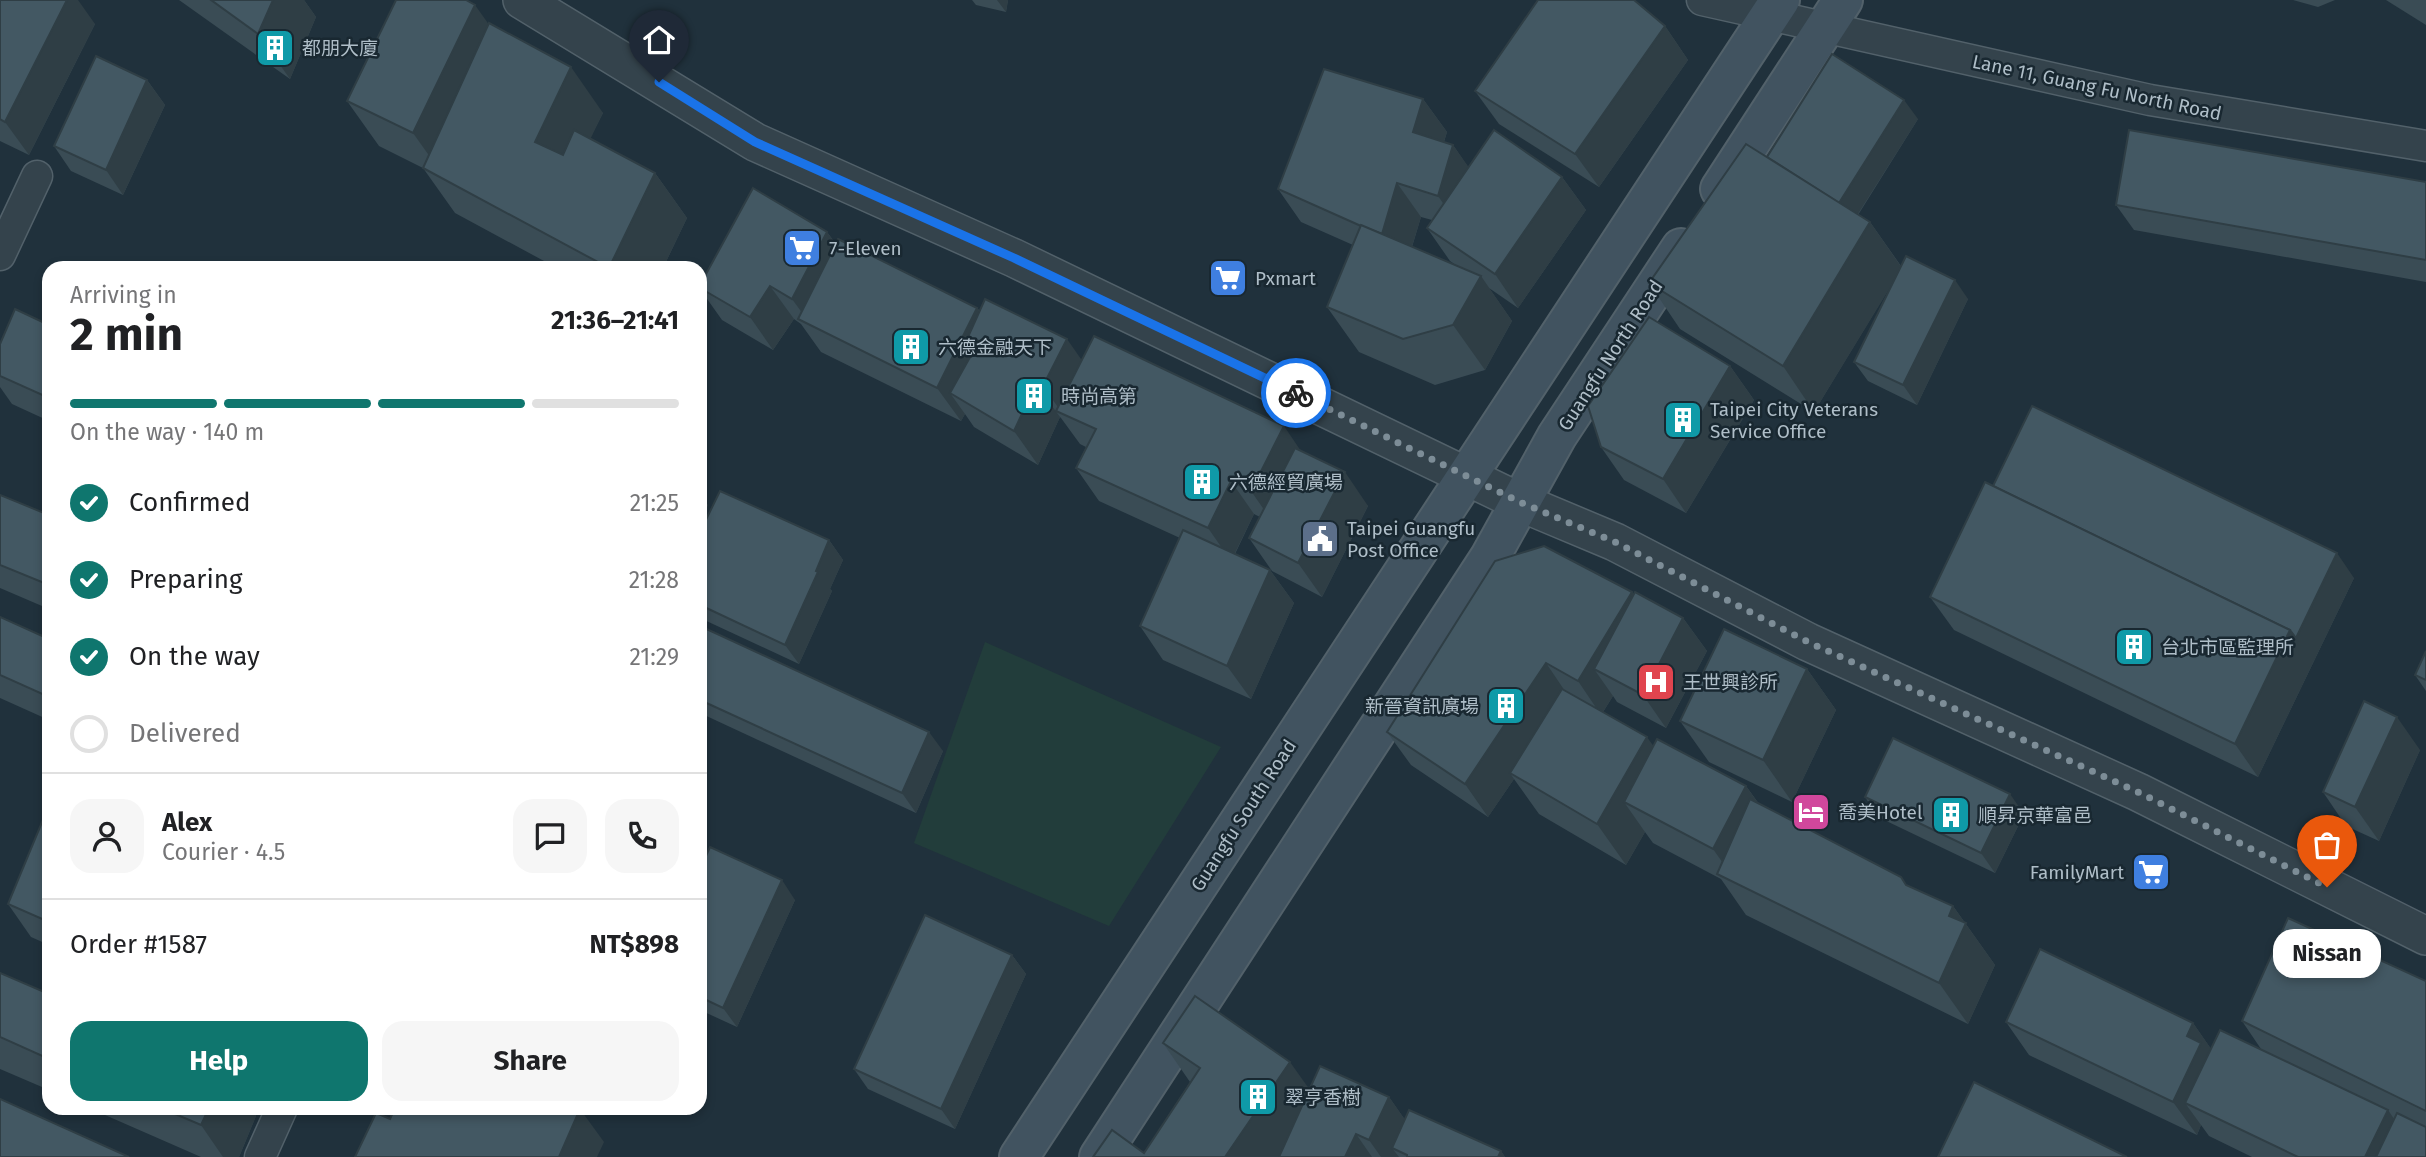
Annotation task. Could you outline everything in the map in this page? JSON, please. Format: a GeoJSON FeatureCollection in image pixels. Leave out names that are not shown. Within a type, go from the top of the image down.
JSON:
{"type":"FeatureCollection","features":[{"type":"Feature","properties":{"kind":"main road"},"geometry":{"type":"LineString","coordinates":[[1468,475],[1776,7]]}},
{"type":"Feature","properties":{"kind":"main road","name":"Guangfu North Road"},"geometry":{"type":"LineString","coordinates":[[1522,503],[1557,436],[1835,13]]}},
{"type":"Feature","properties":{"kind":"main road","name":"Guangfu South Road"},"geometry":{"type":"LineString","coordinates":[[1019,1157],[1468,475]]}},
{"type":"Feature","properties":{"kind":"main road"},"geometry":{"type":"LineString","coordinates":[[1099,1157],[1490,557],[1522,503]]}},
{"type":"Feature","properties":{"kind":"street"},"geometry":{"type":"LineString","coordinates":[[522,0],[755,142],[1026,264],[1522,503],[1615,542],[1826,650],[2138,792],[2426,936]]}},
{"type":"Feature","properties":{"kind":"street","name":"Lane 11, Guang Fu North Road"},"geometry":{"type":"LineString","coordinates":[[1702,0],[1835,13],[1881,42],[2150,100],[2426,146]]}},
{"type":"Feature","properties":{"kind":"street"},"geometry":{"type":"LineString","coordinates":[[0,255],[37,176]]}},
{"type":"Feature","properties":{"kind":"street"},"geometry":{"type":"LineString","coordinates":[[260,1157],[279,1115]]}},
{"type":"Feature","properties":{"kind":"green space"},"geometry":{"type":"Polygon","coordinates":[[[985,642],[1221,747],[1109,926],[914,843],[985,642]]]}},
{"type":"Feature","properties":{"kind":"building"},"geometry":{"type":"Polygon","coordinates":[[[0,0],[67,0],[5,122],[0,119],[0,0]]]}},
{"type":"Feature","properties":{"kind":"building"},"geometry":{"type":"Polygon","coordinates":[[[211,0],[273,0],[258,34],[211,0]]]}},
{"type":"Feature","properties":{"kind":"building"},"geometry":{"type":"Polygon","coordinates":[[[396,0],[466,0],[475,5],[413,133],[347,101],[396,0]]]}},
{"type":"Feature","properties":{"kind":"building"},"geometry":{"type":"Polygon","coordinates":[[[1538,0],[1634,0],[1665,26],[1575,154],[1475,91],[1538,0]]]}},
{"type":"Feature","properties":{"kind":"building"},"geometry":{"type":"Polygon","coordinates":[[[489,23],[571,67],[535,142],[563,155],[574,130],[655,173],[612,261],[596,261],[423,168],[489,23]]]}},
{"type":"Feature","properties":{"kind":"building"},"geometry":{"type":"Polygon","coordinates":[[[1832,54],[1904,100],[1839,203],[1767,157],[1832,54]]]}},
{"type":"Feature","properties":{"kind":"building"},"geometry":{"type":"Polygon","coordinates":[[[96,56],[147,80],[106,170],[54,146],[96,56]]]}},
{"type":"Feature","properties":{"kind":"building"},"geometry":{"type":"Polygon","coordinates":[[[1324,69],[1423,99],[1413,132],[1453,145],[1438,196],[1397,183],[1382,234],[1278,189],[1324,69]]]}},
{"type":"Feature","properties":{"kind":"building"},"geometry":{"type":"Polygon","coordinates":[[[1494,130],[1562,177],[1495,274],[1427,228],[1494,130]]]}},
{"type":"Feature","properties":{"kind":"building"},"geometry":{"type":"Polygon","coordinates":[[[2129,130],[2426,182],[2426,260],[2116,205],[2129,130]]]}},
{"type":"Feature","properties":{"kind":"building"},"geometry":{"type":"Polygon","coordinates":[[[1746,144],[1870,222],[1783,366],[1649,283],[1746,144]]]}},
{"type":"Feature","properties":{"kind":"building"},"geometry":{"type":"Polygon","coordinates":[[[753,188],[827,232],[792,299],[770,286],[750,317],[707,292],[707,272],[753,188]]]}},
{"type":"Feature","properties":{"kind":"building"},"geometry":{"type":"Polygon","coordinates":[[[1361,225],[1481,276],[1453,325],[1403,339],[1327,307],[1361,225]]]}},
{"type":"Feature","properties":{"kind":"building","name":"六德金融天下"},"geometry":{"type":"Polygon","coordinates":[[[838,239],[977,308],[937,388],[798,319],[838,239]]]}},
{"type":"Feature","properties":{"kind":"building"},"geometry":{"type":"Polygon","coordinates":[[[1906,256],[1955,280],[1903,385],[1854,362],[1906,256]]]}},
{"type":"Feature","properties":{"kind":"building"},"geometry":{"type":"Polygon","coordinates":[[[985,299],[1067,339],[1043,386],[1036,384],[1014,431],[950,393],[979,341],[968,337],[985,299]]]}},
{"type":"Feature","properties":{"kind":"building"},"geometry":{"type":"Polygon","coordinates":[[[15,309],[42,322],[42,395],[0,376],[0,344],[15,309]]]}},
{"type":"Feature","properties":{"kind":"building"},"geometry":{"type":"Polygon","coordinates":[[[1649,317],[1730,366],[1663,479],[1601,447],[1588,406],[1649,317]]]}},
{"type":"Feature","properties":{"kind":"building","name":"六德經貿廣場"},"geometry":{"type":"Polygon","coordinates":[[[1094,336],[1284,426],[1251,491],[1231,481],[1208,528],[1076,468],[1096,429],[1056,411],[1094,336]]]}},
{"type":"Feature","properties":{"kind":"building"},"geometry":{"type":"Polygon","coordinates":[[[2032,406],[2337,553],[2296,638],[2290,630],[1993,486],[2032,406]]]}},
{"type":"Feature","properties":{"kind":"building"},"geometry":{"type":"Polygon","coordinates":[[[1295,448],[1345,472],[1298,563],[1249,538],[1295,448]]]}},
{"type":"Feature","properties":{"kind":"building","name":"台北市區監理所"},"geometry":{"type":"Polygon","coordinates":[[[1985,482],[2290,630],[2235,744],[1930,597],[1985,482]]]}},
{"type":"Feature","properties":{"kind":"building"},"geometry":{"type":"Polygon","coordinates":[[[720,491],[829,540],[816,571],[818,572],[785,645],[707,608],[707,518],[720,491]]]}},
{"type":"Feature","properties":{"kind":"building"},"geometry":{"type":"Polygon","coordinates":[[[0,495],[42,512],[42,582],[0,565],[0,495]]]}},
{"type":"Feature","properties":{"kind":"building"},"geometry":{"type":"Polygon","coordinates":[[[1183,530],[1270,570],[1227,666],[1140,626],[1183,530]]]}},
{"type":"Feature","properties":{"kind":"building"},"geometry":{"type":"Polygon","coordinates":[[[1544,546],[1632,592],[1578,681],[1546,663],[1465,784],[1387,732],[1495,561],[1544,546]]]}},
{"type":"Feature","properties":{"kind":"building"},"geometry":{"type":"Polygon","coordinates":[[[1635,592],[1683,618],[1643,695],[1594,669],[1635,592]]]}},
{"type":"Feature","properties":{"kind":"building"},"geometry":{"type":"Polygon","coordinates":[[[0,617],[42,636],[42,694],[0,675],[0,617]]]}},
{"type":"Feature","properties":{"kind":"building"},"geometry":{"type":"Polygon","coordinates":[[[707,629],[929,732],[902,793],[707,703],[707,629]]]}},
{"type":"Feature","properties":{"kind":"building"},"geometry":{"type":"Polygon","coordinates":[[[1724,629],[1807,669],[1763,760],[1680,721],[1724,629]]]}},
{"type":"Feature","properties":{"kind":"building"},"geometry":{"type":"Polygon","coordinates":[[[2426,651],[2426,680],[2415,675],[2426,651]]]}},
{"type":"Feature","properties":{"kind":"building"},"geometry":{"type":"Polygon","coordinates":[[[1562,689],[1647,737],[1597,824],[1510,773],[1562,689]]]}},
{"type":"Feature","properties":{"kind":"building"},"geometry":{"type":"Polygon","coordinates":[[[2364,701],[2397,717],[2355,807],[2323,792],[2364,701]]]}},
{"type":"Feature","properties":{"kind":"building","name":"順昇京華富邑"},"geometry":{"type":"Polygon","coordinates":[[[1893,738],[2010,794],[1981,853],[1865,797],[1893,738]]]}},
{"type":"Feature","properties":{"kind":"building"},"geometry":{"type":"Polygon","coordinates":[[[1657,739],[1746,786],[1713,849],[1624,802],[1657,739]]]}},
{"type":"Feature","properties":{"kind":"building"},"geometry":{"type":"Polygon","coordinates":[[[1750,799],[1901,877],[1906,885],[1953,906],[1949,916],[1966,923],[1939,983],[1717,874],[1750,799]]]}},
{"type":"Feature","properties":{"kind":"building"},"geometry":{"type":"Polygon","coordinates":[[[42,822],[42,919],[8,904],[42,822]]]}},
{"type":"Feature","properties":{"kind":"building"},"geometry":{"type":"Polygon","coordinates":[[[710,847],[782,880],[723,1008],[707,1000],[707,854],[710,847]]]}},
{"type":"Feature","properties":{"kind":"building"},"geometry":{"type":"Polygon","coordinates":[[[925,915],[1012,955],[941,1109],[854,1069],[925,915]]]}},
{"type":"Feature","properties":{"kind":"building"},"geometry":{"type":"Polygon","coordinates":[[[2288,918],[2426,981],[2426,1111],[2242,1021],[2288,918]]]}},
{"type":"Feature","properties":{"kind":"building"},"geometry":{"type":"Polygon","coordinates":[[[2040,949],[2193,1023],[2187,1036],[2201,1043],[2173,1102],[2006,1022],[2040,949]]]}},
{"type":"Feature","properties":{"kind":"building"},"geometry":{"type":"Polygon","coordinates":[[[0,973],[42,991],[42,1056],[0,1037],[0,973]]]}},
{"type":"Feature","properties":{"kind":"building"},"geometry":{"type":"Polygon","coordinates":[[[1195,996],[1290,1062],[1225,1157],[1093,1157],[1112,1130],[1144,1153],[1200,1068],[1163,1043],[1195,996]]]}},
{"type":"Feature","properties":{"kind":"building"},"geometry":{"type":"Polygon","coordinates":[[[2220,1030],[2388,1110],[2365,1157],[2298,1157],[2185,1103],[2220,1030]]]}},
{"type":"Feature","properties":{"kind":"building"},"geometry":{"type":"Polygon","coordinates":[[[1320,1066],[1389,1097],[1369,1140],[1356,1134],[1345,1157],[1279,1157],[1320,1066]]]}},
{"type":"Feature","properties":{"kind":"building"},"geometry":{"type":"Polygon","coordinates":[[[1974,1082],[2127,1157],[1938,1157],[1974,1082]]]}},
{"type":"Feature","properties":{"kind":"building"},"geometry":{"type":"Polygon","coordinates":[[[0,1099],[129,1157],[0,1157],[0,1099]]]}},
{"type":"Feature","properties":{"kind":"building"},"geometry":{"type":"Polygon","coordinates":[[[1409,1110],[1501,1151],[1498,1157],[1407,1157],[1392,1148],[1409,1110]]]}},
{"type":"Feature","properties":{"kind":"building"},"geometry":{"type":"Polygon","coordinates":[[[2397,1113],[2426,1127],[2426,1157],[2376,1157],[2397,1113]]]}},
{"type":"Feature","properties":{"kind":"building"},"geometry":{"type":"Polygon","coordinates":[[[177,1115],[206,1115],[201,1125],[177,1115]]]}},
{"type":"Feature","properties":{"kind":"building"},"geometry":{"type":"Polygon","coordinates":[[[375,1115],[390,1119],[392,1115],[577,1115],[559,1157],[355,1157],[375,1115]]]}},
{"type":"Feature","properties":{"kind":"way so far"},"geometry":{"type":"LineString","coordinates":[[1296,393],[1522,503],[1615,542],[1808,642],[2138,792],[2327,887]]}},
{"type":"Feature","properties":{"kind":"place","name":"都朋大廈"},"geometry":{"type":"Point","coordinates":[275,48]}},
{"type":"Feature","properties":{"kind":"place","name":"7-Eleven"},"geometry":{"type":"Point","coordinates":[802,248]}},
{"type":"Feature","properties":{"kind":"place","name":"Pxmart"},"geometry":{"type":"Point","coordinates":[1228,278]}},
{"type":"Feature","properties":{"kind":"place","name":"六德金融天下"},"geometry":{"type":"Point","coordinates":[911,347]}},
{"type":"Feature","properties":{"kind":"place","name":"時尚高第"},"geometry":{"type":"Point","coordinates":[1034,396]}},
{"type":"Feature","properties":{"kind":"place","name":"Taipei City Veterans Service Office"},"geometry":{"type":"Point","coordinates":[1683,420]}},
{"type":"Feature","properties":{"kind":"place","name":"六德經貿廣場"},"geometry":{"type":"Point","coordinates":[1202,482]}},
{"type":"Feature","properties":{"kind":"place","name":"Taipei Guangfu Post Office"},"geometry":{"type":"Point","coordinates":[1320,539]}},
{"type":"Feature","properties":{"kind":"place","name":"台北市區監理所"},"geometry":{"type":"Point","coordinates":[2134,647]}},
{"type":"Feature","properties":{"kind":"place","name":"王世興診所"},"geometry":{"type":"Point","coordinates":[1656,682]}},
{"type":"Feature","properties":{"kind":"place","name":"新晉資訊廣場"},"geometry":{"type":"Point","coordinates":[1506,706]}},
{"type":"Feature","properties":{"kind":"place","name":"喬美Hotel"},"geometry":{"type":"Point","coordinates":[1811,812]}},
{"type":"Feature","properties":{"kind":"place","name":"順昇京華富邑"},"geometry":{"type":"Point","coordinates":[1951,815]}},
{"type":"Feature","properties":{"kind":"place","name":"FamilyMart"},"geometry":{"type":"Point","coordinates":[2151,872]}},
{"type":"Feature","properties":{"kind":"place","name":"Nissan"},"geometry":{"type":"Point","coordinates":[2327,887]}},
{"type":"Feature","properties":{"kind":"place","name":"翠亨香樹"},"geometry":{"type":"Point","coordinates":[1258,1097]}},
{"type":"Feature","properties":{"kind":"route"},"geometry":{"type":"LineString","coordinates":[[659,82],[755,142],[1014,258],[1296,393]]}}]}
